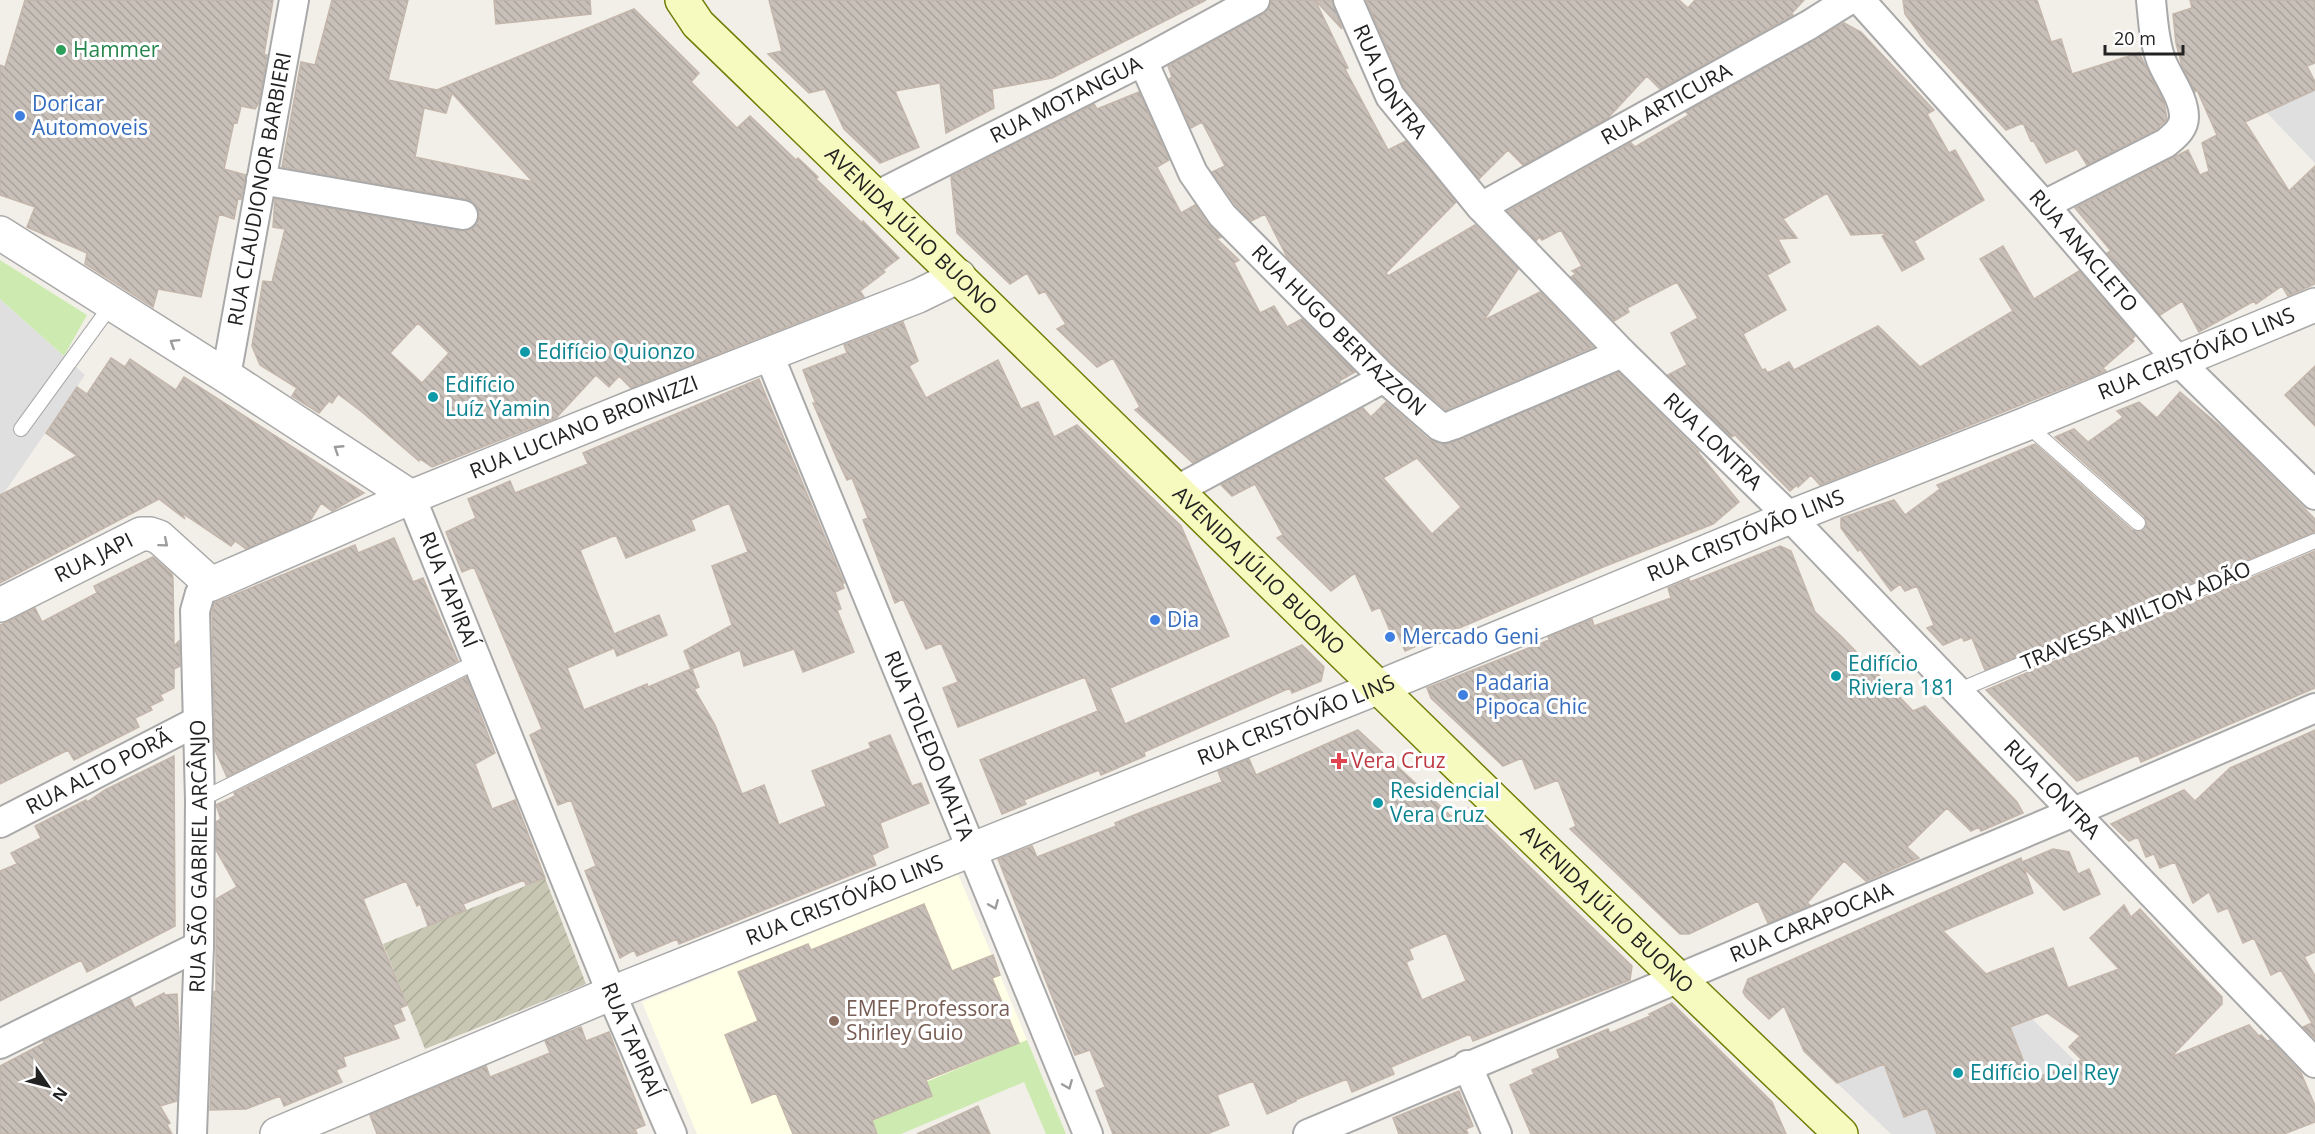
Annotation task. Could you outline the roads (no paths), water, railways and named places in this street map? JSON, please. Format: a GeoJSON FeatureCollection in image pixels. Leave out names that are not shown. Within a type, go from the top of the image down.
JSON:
{"type":"FeatureCollection","features":[{"type":"Feature","properties":{"kind":"main road","name":"AVENIDA JÚLIO BUONO"},"geometry":{"type":"LineString","coordinates":[[682,0],[698,24],[959,276],[1377,688],[1841,1134]]}},
{"type":"Feature","properties":{"kind":"street","name":"RUA CLAUDIONOR BARBIERI"},"geometry":{"type":"LineString","coordinates":[[226,376],[294,0]]}},
{"type":"Feature","properties":{"kind":"street","name":"RUA MOTANGUA"},"geometry":{"type":"LineString","coordinates":[[876,196],[1143,61],[1253,0]]}},
{"type":"Feature","properties":{"kind":"street","name":"RUA LONTRA"},"geometry":{"type":"LineString","coordinates":[[1348,0],[1390,96],[1481,207],[1622,353],[1790,518],[2315,1064]]}},
{"type":"Feature","properties":{"kind":"street","name":"RUA ARTICURA"},"geometry":{"type":"LineString","coordinates":[[1481,207],[1809,25],[1849,0]]}},
{"type":"Feature","properties":{"kind":"street","name":"RUA ANACLETO"},"geometry":{"type":"LineString","coordinates":[[1860,0],[2044,205],[2179,362],[2315,495]]}},
{"type":"Feature","properties":{"kind":"street"},"geometry":{"type":"LineString","coordinates":[[2044,205],[2166,143],[2181,129],[2184,119],[2182,106],[2162,61],[2151,0]]}},
{"type":"Feature","properties":{"kind":"street","name":"RUA HUGO BERTAZZON"},"geometry":{"type":"LineString","coordinates":[[1143,61],[1193,172],[1222,215],[1384,378],[1432,422],[1444,428],[1622,353]]}},
{"type":"Feature","properties":{"kind":"street"},"geometry":{"type":"LineString","coordinates":[[261,180],[463,215]]}},
{"type":"Feature","properties":{"kind":"street"},"geometry":{"type":"LineString","coordinates":[[0,233],[226,376],[392,496]]}},
{"type":"Feature","properties":{"kind":"street","name":"RUA LUCIANO BROINIZZI"},"geometry":{"type":"LineString","coordinates":[[211,584],[392,496],[769,355],[918,296],[959,276]]}},
{"type":"Feature","properties":{"kind":"street","name":"RUA CRISTÓVÃO LINS"},"geometry":{"type":"LineString","coordinates":[[277,1134],[612,993],[1377,688],[2315,305]]}},
{"type":"Feature","properties":{"kind":"street","name":"RUA TOLEDO MALTA"},"geometry":{"type":"LineString","coordinates":[[769,355],[1088,1134]]}},
{"type":"Feature","properties":{"kind":"street"},"geometry":{"type":"LineString","coordinates":[[1177,490],[1384,378]]}},
{"type":"Feature","properties":{"kind":"street","name":"RUA TAPIRAÍ"},"geometry":{"type":"LineString","coordinates":[[392,496],[478,662],[612,993],[672,1134]]}},
{"type":"Feature","properties":{"kind":"street","name":"RUA JAPI"},"geometry":{"type":"LineString","coordinates":[[0,605],[141,534],[159,537],[211,584]]}},
{"type":"Feature","properties":{"kind":"street","name":"RUA SÃO GABRIEL ARCÂNJO"},"geometry":{"type":"LineString","coordinates":[[192,1134],[199,946],[200,800],[195,611],[200,594],[211,584]]}},
{"type":"Feature","properties":{"kind":"street","name":"RUA CARAPOCAIA"},"geometry":{"type":"LineString","coordinates":[[1308,1134],[1467,1065],[2074,812],[2315,708]]}},
{"type":"Feature","properties":{"kind":"street","name":"RUA ALTO PORÃ"},"geometry":{"type":"LineString","coordinates":[[0,823],[198,721]]}},
{"type":"Feature","properties":{"kind":"street"},"geometry":{"type":"LineString","coordinates":[[0,1044],[199,946]]}},
{"type":"Feature","properties":{"kind":"street"},"geometry":{"type":"LineString","coordinates":[[1467,1065],[1497,1134]]}},
{"type":"Feature","properties":{"kind":"lane"},"geometry":{"type":"LineString","coordinates":[[21,429],[112,304]]}},
{"type":"Feature","properties":{"kind":"lane"},"geometry":{"type":"LineString","coordinates":[[2026,424],[2138,522]]}},
{"type":"Feature","properties":{"kind":"lane","name":"TRAVESSA WILTON ADÃO"},"geometry":{"type":"LineString","coordinates":[[1957,691],[2315,541]]}},
{"type":"Feature","properties":{"kind":"lane"},"geometry":{"type":"LineString","coordinates":[[200,800],[478,662]]}},
{"type":"Feature","properties":{"kind":"place","name":"Hammer"},"geometry":{"type":"Point","coordinates":[61,50]}},
{"type":"Feature","properties":{"kind":"place","name":"Doricar Automoveis"},"geometry":{"type":"Point","coordinates":[20,116]}},
{"type":"Feature","properties":{"kind":"place","name":"Edifício Quionzo"},"geometry":{"type":"Point","coordinates":[525,352]}},
{"type":"Feature","properties":{"kind":"place","name":"Edifício Luíz Yamin"},"geometry":{"type":"Point","coordinates":[433,397]}},
{"type":"Feature","properties":{"kind":"place","name":"Dia"},"geometry":{"type":"Point","coordinates":[1155,620]}},
{"type":"Feature","properties":{"kind":"place","name":"Mercado Geni"},"geometry":{"type":"Point","coordinates":[1390,637]}},
{"type":"Feature","properties":{"kind":"place","name":"Edifício Riviera 181"},"geometry":{"type":"Point","coordinates":[1836,676]}},
{"type":"Feature","properties":{"kind":"place","name":"Padaria Pipoca Chic"},"geometry":{"type":"Point","coordinates":[1463,695]}},
{"type":"Feature","properties":{"kind":"place","name":"Vera Cruz"},"geometry":{"type":"Point","coordinates":[1339,761]}},
{"type":"Feature","properties":{"kind":"place","name":"Residencial Vera Cruz"},"geometry":{"type":"Point","coordinates":[1378,803]}},
{"type":"Feature","properties":{"kind":"place","name":"EMEF Professora Shirley Guio"},"geometry":{"type":"Point","coordinates":[834,1021]}},
{"type":"Feature","properties":{"kind":"place","name":"Edifício Del Rey"},"geometry":{"type":"Point","coordinates":[1958,1073]}}]}
